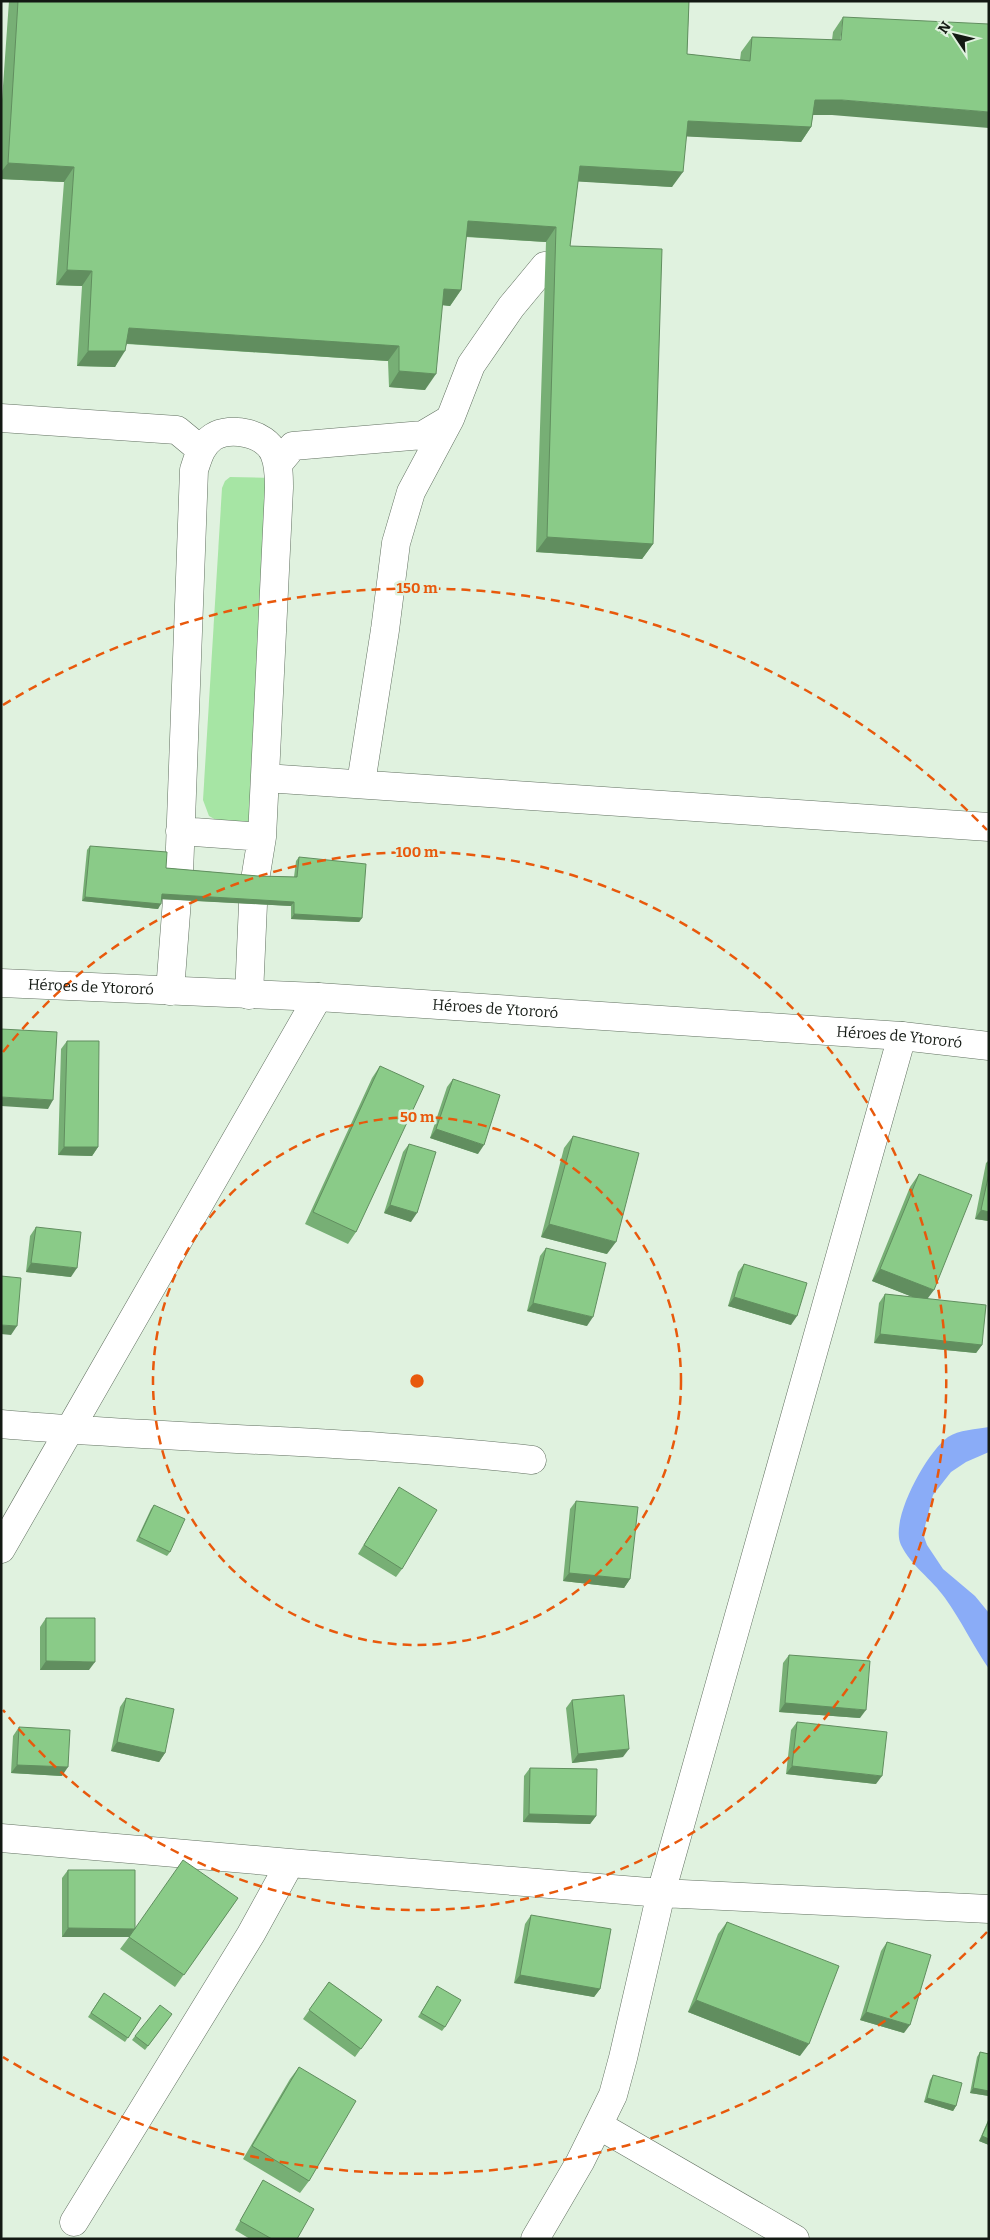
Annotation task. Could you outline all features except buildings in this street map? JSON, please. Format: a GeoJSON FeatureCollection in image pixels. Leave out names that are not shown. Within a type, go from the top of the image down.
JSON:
{"type":"FeatureCollection","features":[{"type":"Feature","properties":{"kind":"street"},"geometry":{"type":"LineString","coordinates":[[361,783],[385,630],[396,543],[411,492],[450,419],[472,366],[511,307],[545,266]]}},
{"type":"Feature","properties":{"kind":"street"},"geometry":{"type":"LineString","coordinates":[[1,418],[177,430],[200,450]]}},
{"type":"Feature","properties":{"kind":"street"},"geometry":{"type":"LineString","coordinates":[[278,464],[293,446],[423,436],[450,419]]}},
{"type":"Feature","properties":{"kind":"street"},"geometry":{"type":"LineString","coordinates":[[170,991],[178,886],[194,470],[200,450],[212,437],[226,432],[250,434],[266,442],[274,452],[278,464],[279,498],[262,837],[254,892],[249,995]]}},
{"type":"Feature","properties":{"kind":"street"},"geometry":{"type":"LineString","coordinates":[[265,778],[361,783],[946,826],[989,827]]}},
{"type":"Feature","properties":{"kind":"street"},"geometry":{"type":"LineString","coordinates":[[180,831],[262,837]]}},
{"type":"Feature","properties":{"kind":"street","name":"Héroes de Ytororó"},"geometry":{"type":"LineString","coordinates":[[1,983],[318,997],[902,1036],[989,1046]]}},
{"type":"Feature","properties":{"kind":"street"},"geometry":{"type":"LineString","coordinates":[[1,1550],[68,1430],[318,997]]}},
{"type":"Feature","properties":{"kind":"street"},"geometry":{"type":"LineString","coordinates":[[535,2239],[580,2162],[613,2095],[661,1892],[902,1036]]}},
{"type":"Feature","properties":{"kind":"street"},"geometry":{"type":"LineString","coordinates":[[1,1424],[68,1430],[449,1451],[532,1460]]}},
{"type":"Feature","properties":{"kind":"street"},"geometry":{"type":"LineString","coordinates":[[1,1838],[661,1892],[989,1909]]}},
{"type":"Feature","properties":{"kind":"street"},"geometry":{"type":"LineString","coordinates":[[74,2222],[251,1934],[290,1863]]}},
{"type":"Feature","properties":{"kind":"street"},"geometry":{"type":"LineString","coordinates":[[598,2126],[796,2239]]}},
{"type":"Feature","properties":{"kind":"green space"},"geometry":{"type":"Polygon","coordinates":[[[230,477],[273,478],[256,823],[218,821],[209,816],[203,800],[222,488],[225,481],[230,477]]]}},
{"type":"Feature","properties":{"kind":"water"},"geometry":{"type":"Polygon","coordinates":[[[989,1427],[989,1452],[966,1462],[951,1472],[933,1495],[923,1534],[927,1545],[943,1569],[975,1596],[989,1613],[989,1669],[945,1598],[905,1553],[899,1534],[900,1520],[912,1487],[939,1445],[948,1437],[957,1433],[989,1427]]]}}]}
